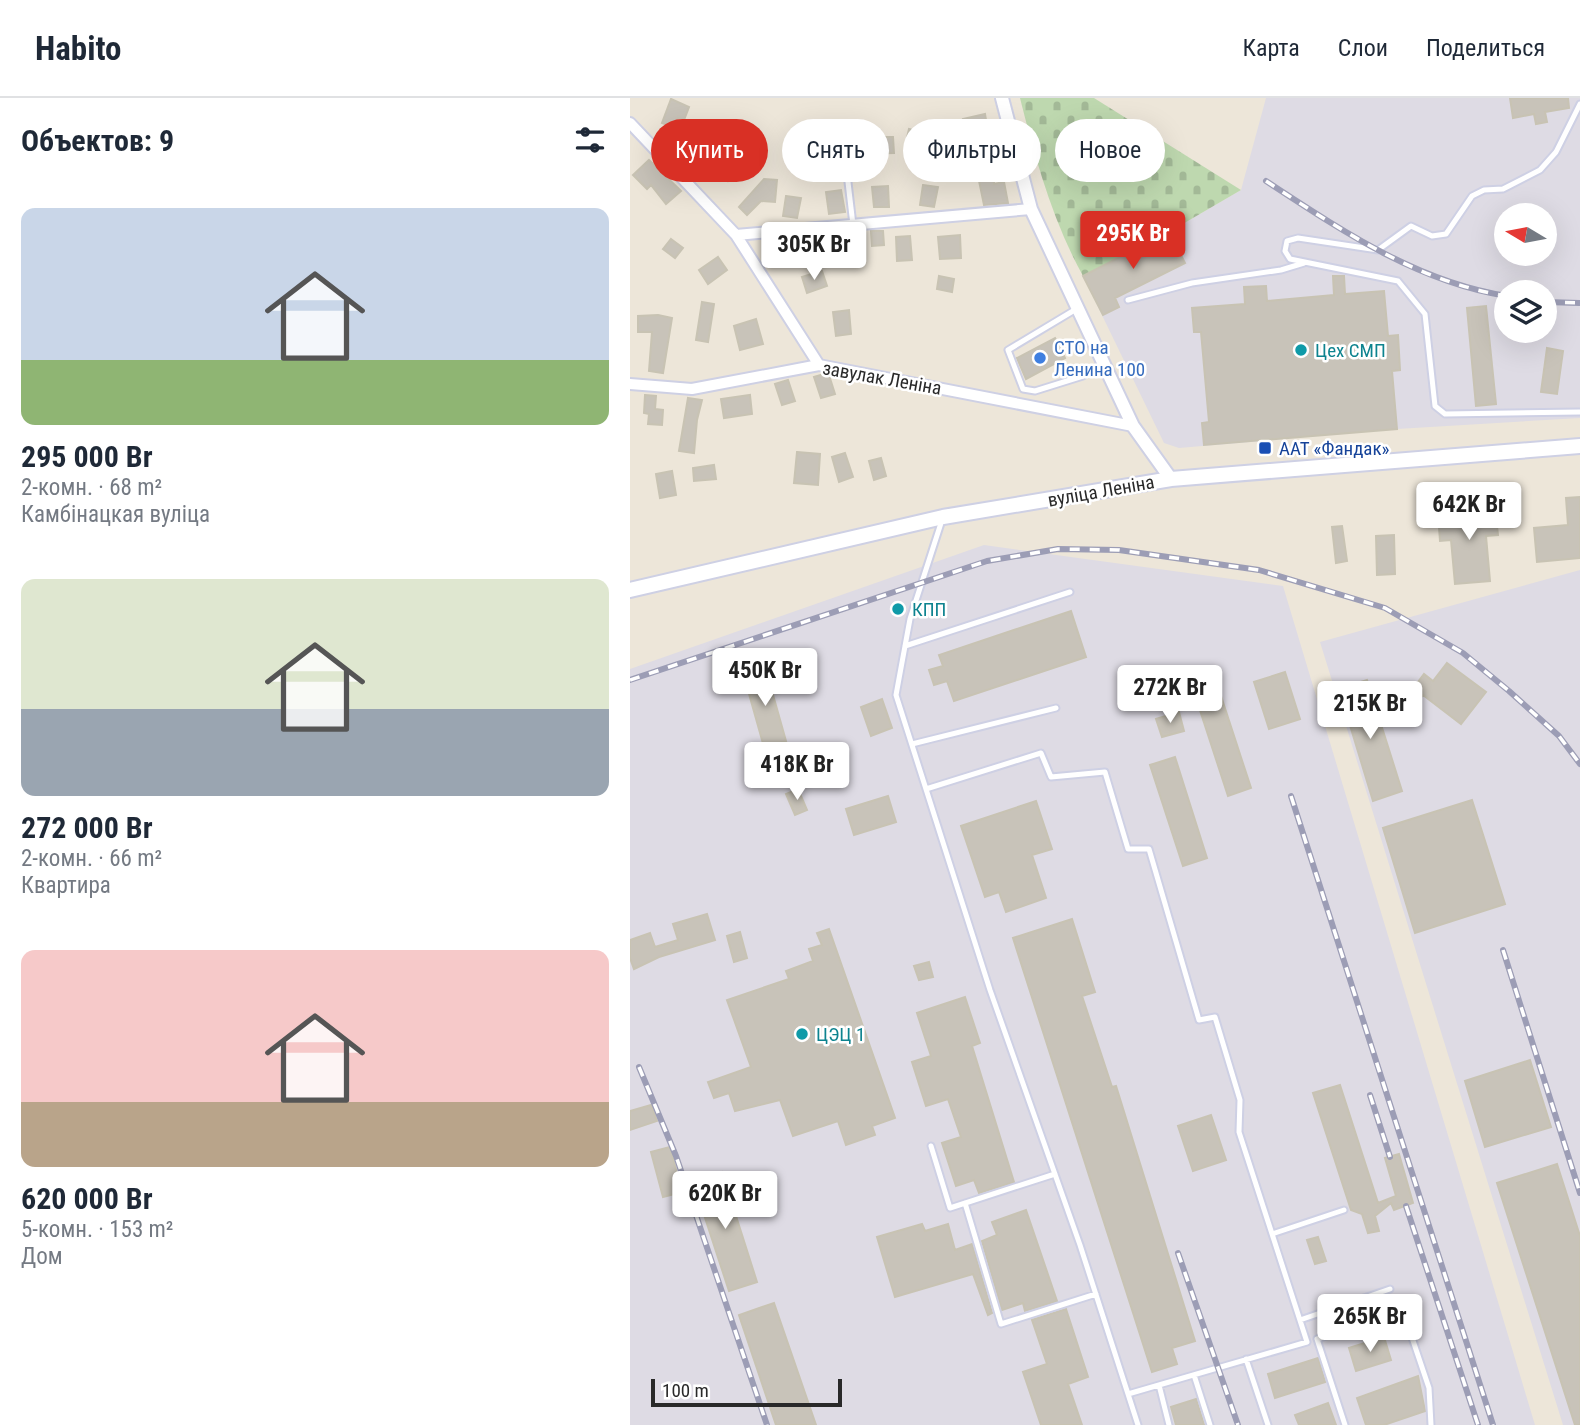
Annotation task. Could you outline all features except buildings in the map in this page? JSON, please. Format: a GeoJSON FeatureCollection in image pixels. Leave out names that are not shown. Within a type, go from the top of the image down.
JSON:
{"type":"FeatureCollection","features":[{"type":"Feature","properties":{"kind":"main road","name":"вуліца Леніна"},"geometry":{"type":"LineString","coordinates":[[630,590],[943,517],[1171,479],[1580,446]]}},
{"type":"Feature","properties":{"kind":"street"},"geometry":{"type":"LineString","coordinates":[[1002,98],[1031,209],[1133,426],[1171,479]]}},
{"type":"Feature","properties":{"kind":"street"},"geometry":{"type":"LineString","coordinates":[[630,123],[736,235],[819,365]]}},
{"type":"Feature","properties":{"kind":"street"},"geometry":{"type":"LineString","coordinates":[[736,235],[1031,209]]}},
{"type":"Feature","properties":{"kind":"street","name":"завулак Леніна"},"geometry":{"type":"LineString","coordinates":[[630,384],[692,389],[819,365],[1133,426]]}},
{"type":"Feature","properties":{"kind":"lane"},"geometry":{"type":"LineString","coordinates":[[1580,104],[1556,152],[1540,170],[1503,189],[1484,190],[1472,196],[1446,234],[1432,236],[1411,226],[1378,250],[1298,238],[1287,241],[1285,251],[1290,259],[1398,281],[1408,291],[1425,314],[1435,406],[1445,414],[1580,412]]}},
{"type":"Feature","properties":{"kind":"lane"},"geometry":{"type":"LineString","coordinates":[[848,182],[853,225]]}},
{"type":"Feature","properties":{"kind":"lane"},"geometry":{"type":"LineString","coordinates":[[1128,300],[1192,283],[1281,270],[1307,262]]}},
{"type":"Feature","properties":{"kind":"lane"},"geometry":{"type":"LineString","coordinates":[[1078,308],[1008,351],[1023,389],[1035,391],[1083,376]]}},
{"type":"Feature","properties":{"kind":"lane"},"geometry":{"type":"LineString","coordinates":[[943,517],[910,619],[897,695],[990,990],[1096,1294],[1138,1425]]}},
{"type":"Feature","properties":{"kind":"lane"},"geometry":{"type":"LineString","coordinates":[[905,646],[1070,592]]}},
{"type":"Feature","properties":{"kind":"lane"},"geometry":{"type":"LineString","coordinates":[[912,744],[1056,708]]}},
{"type":"Feature","properties":{"kind":"lane"},"geometry":{"type":"LineString","coordinates":[[926,789],[1041,753],[1051,777],[1105,772],[1128,849],[1149,849],[1199,1020],[1215,1017],[1240,1100],[1239,1132],[1307,1342]]}},
{"type":"Feature","properties":{"kind":"lane"},"geometry":{"type":"LineString","coordinates":[[932,1146],[950,1208],[1055,1174]]}},
{"type":"Feature","properties":{"kind":"lane"},"geometry":{"type":"LineString","coordinates":[[965,1203],[1001,1324],[1096,1294]]}},
{"type":"Feature","properties":{"kind":"lane"},"geometry":{"type":"LineString","coordinates":[[1272,1234],[1345,1210]]}},
{"type":"Feature","properties":{"kind":"lane"},"geometry":{"type":"LineString","coordinates":[[1300,1320],[1390,1289]]}},
{"type":"Feature","properties":{"kind":"lane"},"geometry":{"type":"LineString","coordinates":[[1128,1394],[1403,1311],[1429,1388],[1431,1425]]}},
{"type":"Feature","properties":{"kind":"lane"},"geometry":{"type":"LineString","coordinates":[[1317,1339],[1345,1425]]}},
{"type":"Feature","properties":{"kind":"lane"},"geometry":{"type":"LineString","coordinates":[[1246,1359],[1268,1425]]}},
{"type":"Feature","properties":{"kind":"lane"},"geometry":{"type":"LineString","coordinates":[[1194,1375],[1210,1425]]}},
{"type":"Feature","properties":{"kind":"lane"},"geometry":{"type":"LineString","coordinates":[[1158,1385],[1169,1425]]}},
{"type":"Feature","properties":{"kind":"shaded area"},"geometry":{"type":"Polygon","coordinates":[[[1266,98],[1580,98],[1580,418],[1397,429],[1179,448],[1164,443],[1083,276],[1169,232],[1241,190],[1266,98]]]}},
{"type":"Feature","properties":{"kind":"shaded area"},"geometry":{"type":"Polygon","coordinates":[[[984,545],[1283,586],[1535,1425],[630,1425],[630,669],[984,545]]]}},
{"type":"Feature","properties":{"kind":"shaded area"},"geometry":{"type":"Polygon","coordinates":[[[1580,570],[1580,1425],[1563,1425],[1320,642],[1580,570]]]}},
{"type":"Feature","properties":{"kind":"green space"},"geometry":{"type":"Polygon","coordinates":[[[1020,98],[1094,98],[1128,119],[1055,119],[1055,182],[1165,182],[1165,142],[1241,190],[1169,232],[1083,276],[1054,212],[1041,172],[1041,119],[1026,119],[1020,98]]]}},
{"type":"Feature","properties":{"kind":"railway"},"geometry":{"type":"LineString","coordinates":[[1266,181],[1381,252],[1442,279],[1494,293]]}},
{"type":"Feature","properties":{"kind":"railway"},"geometry":{"type":"LineString","coordinates":[[1557,302],[1580,303]]}},
{"type":"Feature","properties":{"kind":"railway"},"geometry":{"type":"LineString","coordinates":[[630,680],[987,561],[1058,549],[1119,550],[1259,570],[1385,608],[1463,653],[1559,736],[1580,764]]}},
{"type":"Feature","properties":{"kind":"railway"},"geometry":{"type":"LineString","coordinates":[[1291,796],[1493,1425]]}},
{"type":"Feature","properties":{"kind":"railway"},"geometry":{"type":"LineString","coordinates":[[1503,950],[1580,1193]]}},
{"type":"Feature","properties":{"kind":"railway"},"geometry":{"type":"LineString","coordinates":[[639,1067],[676,1156],[767,1425]]}},
{"type":"Feature","properties":{"kind":"railway"},"geometry":{"type":"LineString","coordinates":[[1370,1095],[1390,1157]]}},
{"type":"Feature","properties":{"kind":"railway"},"geometry":{"type":"LineString","coordinates":[[1406,1206],[1478,1425]]}},
{"type":"Feature","properties":{"kind":"railway"},"geometry":{"type":"LineString","coordinates":[[1178,1253],[1238,1425]]}},
{"type":"Feature","properties":{"kind":"place","name":"Цех СМП"},"geometry":{"type":"Point","coordinates":[1301,350]}},
{"type":"Feature","properties":{"kind":"place","name":"СТО на Ленина 100"},"geometry":{"type":"Point","coordinates":[1040,358]}},
{"type":"Feature","properties":{"kind":"place","name":"ААТ «Фандак»"},"geometry":{"type":"Point","coordinates":[1265,448]}},
{"type":"Feature","properties":{"kind":"place","name":"КПП"},"geometry":{"type":"Point","coordinates":[898,609]}},
{"type":"Feature","properties":{"kind":"place","name":"ЦЭЦ 1"},"geometry":{"type":"Point","coordinates":[802,1034]}}]}
